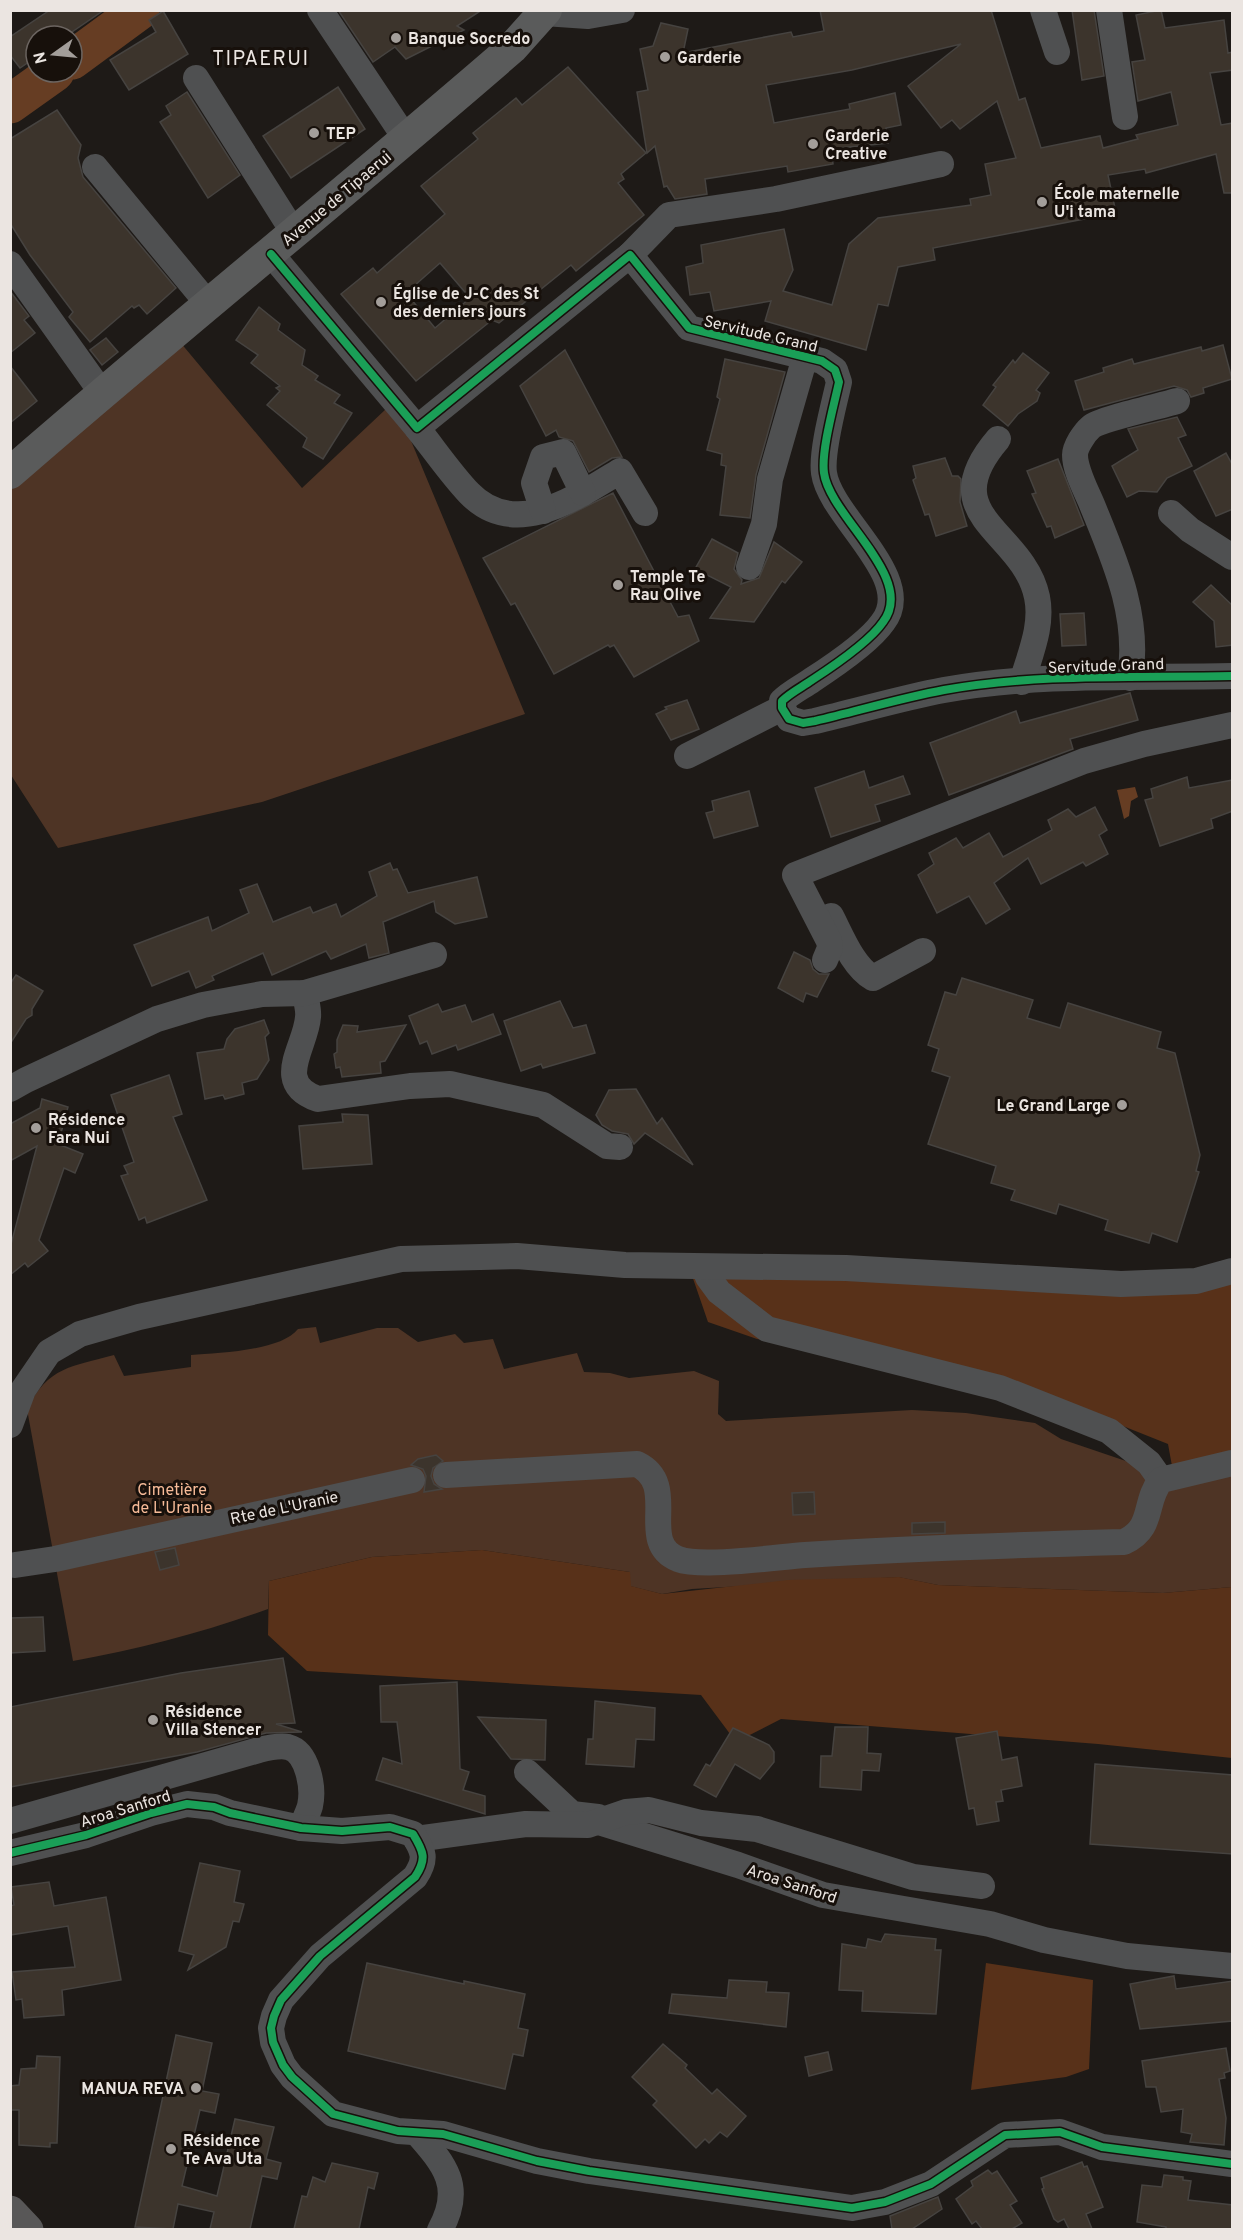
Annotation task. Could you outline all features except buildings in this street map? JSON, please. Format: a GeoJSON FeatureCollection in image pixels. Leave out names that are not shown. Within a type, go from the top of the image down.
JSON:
{"type":"FeatureCollection","features":[{"type":"Feature","properties":{"kind":"highway"},"geometry":{"type":"LineString","coordinates":[[10,2212],[27,2229]]}},
{"type":"Feature","properties":{"kind":"main road","name":"Avenue de Tipaerui"},"geometry":{"type":"LineString","coordinates":[[11,471],[271,254],[512,48],[545,12]]}},
{"type":"Feature","properties":{"kind":"street"},"geometry":{"type":"LineString","coordinates":[[320,10],[406,139]]}},
{"type":"Feature","properties":{"kind":"street"},"geometry":{"type":"LineString","coordinates":[[545,12],[588,16],[622,10]]}},
{"type":"Feature","properties":{"kind":"street"},"geometry":{"type":"LineString","coordinates":[[1043,10],[1057,52]]}},
{"type":"Feature","properties":{"kind":"street"},"geometry":{"type":"LineString","coordinates":[[1109,10],[1125,117]]}},
{"type":"Feature","properties":{"kind":"street"},"geometry":{"type":"LineString","coordinates":[[196,78],[294,233]]}},
{"type":"Feature","properties":{"kind":"street"},"geometry":{"type":"LineString","coordinates":[[417,428],[630,255],[669,215],[776,199],[940,164]]}},
{"type":"Feature","properties":{"kind":"street"},"geometry":{"type":"LineString","coordinates":[[95,167],[209,305]]}},
{"type":"Feature","properties":{"kind":"street"},"geometry":{"type":"LineString","coordinates":[[271,254],[471,495],[501,513],[530,514],[561,506],[620,471],[645,513]]}},
{"type":"Feature","properties":{"kind":"street","name":"Servitude Grand"},"geometry":{"type":"LineString","coordinates":[[630,255],[689,328],[822,361],[835,370],[839,382],[824,472],[832,500],[881,566],[890,590],[889,609],[882,625],[828,670],[782,701],[782,708],[789,719],[804,723],[944,690],[1022,682],[1233,676]]}},
{"type":"Feature","properties":{"kind":"street"},"geometry":{"type":"LineString","coordinates":[[10,264],[102,393]]}},
{"type":"Feature","properties":{"kind":"street"},"geometry":{"type":"LineString","coordinates":[[749,567],[764,524],[770,479],[805,357]]}},
{"type":"Feature","properties":{"kind":"street"},"geometry":{"type":"LineString","coordinates":[[1130,678],[1133,657],[1127,599],[1120,572],[1082,479],[1075,454],[1080,441],[1091,426],[1177,401]]}},
{"type":"Feature","properties":{"kind":"street"},"geometry":{"type":"LineString","coordinates":[[998,439],[981,459],[974,475],[974,488],[986,522],[1021,563],[1036,595],[1039,621],[1022,682]]}},
{"type":"Feature","properties":{"kind":"street"},"geometry":{"type":"LineString","coordinates":[[543,511],[534,483],[543,458],[563,452],[584,493]]}},
{"type":"Feature","properties":{"kind":"street"},"geometry":{"type":"LineString","coordinates":[[1171,513],[1190,530],[1233,557]]}},
{"type":"Feature","properties":{"kind":"street"},"geometry":{"type":"LineString","coordinates":[[687,756],[782,708]]}},
{"type":"Feature","properties":{"kind":"street"},"geometry":{"type":"LineString","coordinates":[[825,960],[830,948],[829,941],[795,875],[1084,761],[1144,744],[1229,731]]}},
{"type":"Feature","properties":{"kind":"street"},"geometry":{"type":"LineString","coordinates":[[811,868],[816,890],[866,974],[873,978],[879,976],[923,951]]}},
{"type":"Feature","properties":{"kind":"street"},"geometry":{"type":"LineString","coordinates":[[10,1089],[157,1019],[241,997],[273,993],[305,993],[434,955]]}},
{"type":"Feature","properties":{"kind":"street"},"geometry":{"type":"LineString","coordinates":[[305,993],[308,1017],[293,1070],[300,1088],[309,1096],[318,1099],[410,1086],[450,1084],[543,1105],[607,1146],[620,1147]]}},
{"type":"Feature","properties":{"kind":"street"},"geometry":{"type":"LineString","coordinates":[[10,1425],[23,1390],[49,1352],[80,1334],[139,1317],[400,1259],[517,1256],[625,1265],[846,1268],[1121,1284],[1196,1281],[1233,1271]]}},
{"type":"Feature","properties":{"kind":"street"},"geometry":{"type":"LineString","coordinates":[[704,1267],[719,1292],[767,1329],[1000,1388],[1109,1431],[1149,1462],[1161,1480]]}},
{"type":"Feature","properties":{"kind":"street"},"geometry":{"type":"LineString","coordinates":[[446,1475],[636,1464],[648,1469],[657,1483],[661,1545],[677,1558],[687,1561],[1124,1542],[1140,1532],[1148,1516],[1156,1486],[1161,1480],[1233,1463]]}},
{"type":"Feature","properties":{"kind":"street","name":"Rte de L'Uranie"},"geometry":{"type":"LineString","coordinates":[[12,1561],[412,1480]]}},
{"type":"Feature","properties":{"kind":"street"},"geometry":{"type":"LineString","coordinates":[[10,1821],[259,1750],[288,1747],[299,1754],[310,1784],[310,1805],[301,1828]]}},
{"type":"Feature","properties":{"kind":"street","name":"Aroa Sanford"},"geometry":{"type":"LineString","coordinates":[[527,1772],[572,1814],[606,1821],[823,1895],[990,1924],[1044,1940],[1127,1956],[1233,1966]]}},
{"type":"Feature","properties":{"kind":"street","name":"Aroa Sanford"},"geometry":{"type":"LineString","coordinates":[[10,1853],[86,1835],[151,1813],[187,1804],[214,1807],[230,1813],[301,1828],[354,1831],[390,1827],[404,1829],[416,1839]]}},
{"type":"Feature","properties":{"kind":"street"},"geometry":{"type":"LineString","coordinates":[[982,1886],[913,1877],[757,1829],[701,1823],[649,1810],[626,1812],[606,1821],[557,1826],[526,1824],[416,1839],[424,1851],[423,1864],[415,1877],[313,1964],[280,2000],[272,2028],[273,2042],[283,2065],[292,2077],[333,2114],[417,2133],[443,2134],[537,2161],[589,2171],[852,2208],[885,2202],[931,2184],[1005,2135],[1060,2132],[1102,2147],[1233,2164]]}},
{"type":"Feature","properties":{"kind":"street"},"geometry":{"type":"LineString","coordinates":[[417,2133],[446,2169],[452,2186],[451,2203],[440,2229]]}},
{"type":"Feature","properties":{"kind":"green space"},"geometry":{"type":"Polygon","coordinates":[[[175,336],[302,488],[386,409],[409,436],[525,714],[262,802],[58,848],[11,775],[10,477],[175,336]]]}},
{"type":"Feature","properties":{"kind":"green space","name":"Cimetière de L'Uranie"},"geometry":{"type":"Polygon","coordinates":[[[316,1327],[320,1343],[377,1328],[398,1328],[418,1342],[455,1334],[464,1343],[493,1339],[504,1369],[577,1353],[584,1372],[610,1373],[629,1378],[694,1371],[719,1381],[718,1414],[726,1421],[912,1410],[966,1413],[1035,1423],[1061,1439],[1173,1477],[1232,1466],[1232,1587],[1163,1593],[938,1585],[898,1577],[692,1589],[662,1594],[630,1586],[630,1572],[482,1550],[372,1557],[269,1581],[268,1609],[172,1639],[73,1661],[27,1409],[35,1395],[44,1384],[63,1370],[114,1355],[124,1376],[191,1367],[191,1355],[248,1350],[278,1342],[298,1329],[316,1327]]]}},
{"type":"Feature","properties":{"kind":"shaded area"},"geometry":{"type":"Polygon","coordinates":[[[1135,787],[1138,797],[1131,801],[1129,816],[1124,819],[1117,790],[1135,787]]]}},
{"type":"Feature","properties":{"kind":"shaded area"},"geometry":{"type":"Polygon","coordinates":[[[688,1264],[1053,1282],[1232,1270],[1232,1466],[1174,1477],[1168,1444],[1020,1385],[757,1339],[708,1322],[688,1264]]]}},
{"type":"Feature","properties":{"kind":"shaded area"},"geometry":{"type":"Polygon","coordinates":[[[482,1550],[630,1572],[631,1586],[662,1594],[788,1580],[899,1577],[938,1585],[1163,1593],[1232,1587],[1232,1758],[1098,1744],[781,1719],[736,1742],[701,1695],[307,1671],[268,1635],[269,1581],[372,1557],[482,1550]]]}},
{"type":"Feature","properties":{"kind":"shaded area"},"geometry":{"type":"Polygon","coordinates":[[[986,1963],[1093,1980],[1089,2069],[1066,2077],[971,2090],[986,1963]]]}},
{"type":"Feature","properties":{"kind":"waterway"},"geometry":{"type":"LineString","coordinates":[[84,51],[140,10]]}},
{"type":"Feature","properties":{"kind":"waterway"},"geometry":{"type":"LineString","coordinates":[[10,104],[38,84]]}},
{"type":"Feature","properties":{"kind":"cycle path"},"geometry":{"type":"LineString","coordinates":[[271,254],[417,428],[630,255],[689,328],[822,361],[835,370],[839,382],[826,441],[824,473],[830,490],[841,509],[881,567],[889,586],[890,605],[883,622],[869,637],[840,661],[782,701],[782,708],[789,719],[803,723],[815,721],[928,693],[1015,681],[1088,677],[1232,676]]}},
{"type":"Feature","properties":{"kind":"cycle path"},"geometry":{"type":"LineString","coordinates":[[10,1853],[86,1835],[151,1813],[187,1804],[214,1807],[230,1813],[301,1828],[342,1831],[390,1827],[413,1834],[423,1856],[415,1877],[320,1956],[281,2000],[271,2028],[273,2042],[283,2065],[292,2077],[333,2114],[398,2131],[443,2134],[537,2161],[589,2171],[852,2208],[885,2202],[931,2184],[1005,2135],[1060,2132],[1102,2147],[1232,2164]]}},
{"type":"Feature","properties":{"kind":"place","name":"Banque Socredo"},"geometry":{"type":"Point","coordinates":[396,38]}},
{"type":"Feature","properties":{"kind":"place","name":"Garderie"},"geometry":{"type":"Point","coordinates":[665,57]}},
{"type":"Feature","properties":{"kind":"place","name":"TEP"},"geometry":{"type":"Point","coordinates":[314,133]}},
{"type":"Feature","properties":{"kind":"place","name":"Garderie Creative"},"geometry":{"type":"Point","coordinates":[813,144]}},
{"type":"Feature","properties":{"kind":"place","name":"École maternelle U'i tama"},"geometry":{"type":"Point","coordinates":[1042,202]}},
{"type":"Feature","properties":{"kind":"place","name":"Église de J-C des St des derniers jours"},"geometry":{"type":"Point","coordinates":[381,302]}},
{"type":"Feature","properties":{"kind":"place","name":"Temple Te Rau Olive"},"geometry":{"type":"Point","coordinates":[618,585]}},
{"type":"Feature","properties":{"kind":"place","name":"Le Grand Large"},"geometry":{"type":"Point","coordinates":[1122,1105]}},
{"type":"Feature","properties":{"kind":"place","name":"Résidence Fara Nui"},"geometry":{"type":"Point","coordinates":[36,1128]}},
{"type":"Feature","properties":{"kind":"place","name":"Résidence Villa Stencer"},"geometry":{"type":"Point","coordinates":[153,1720]}},
{"type":"Feature","properties":{"kind":"place","name":"MANUA REVA"},"geometry":{"type":"Point","coordinates":[196,2088]}},
{"type":"Feature","properties":{"kind":"place","name":"Résidence Te Ava Uta"},"geometry":{"type":"Point","coordinates":[171,2149]}},
{"type":"Feature","properties":{"kind":"district","name":"TIPAERUI"},"geometry":{"type":"Point","coordinates":[261,58]}}]}
